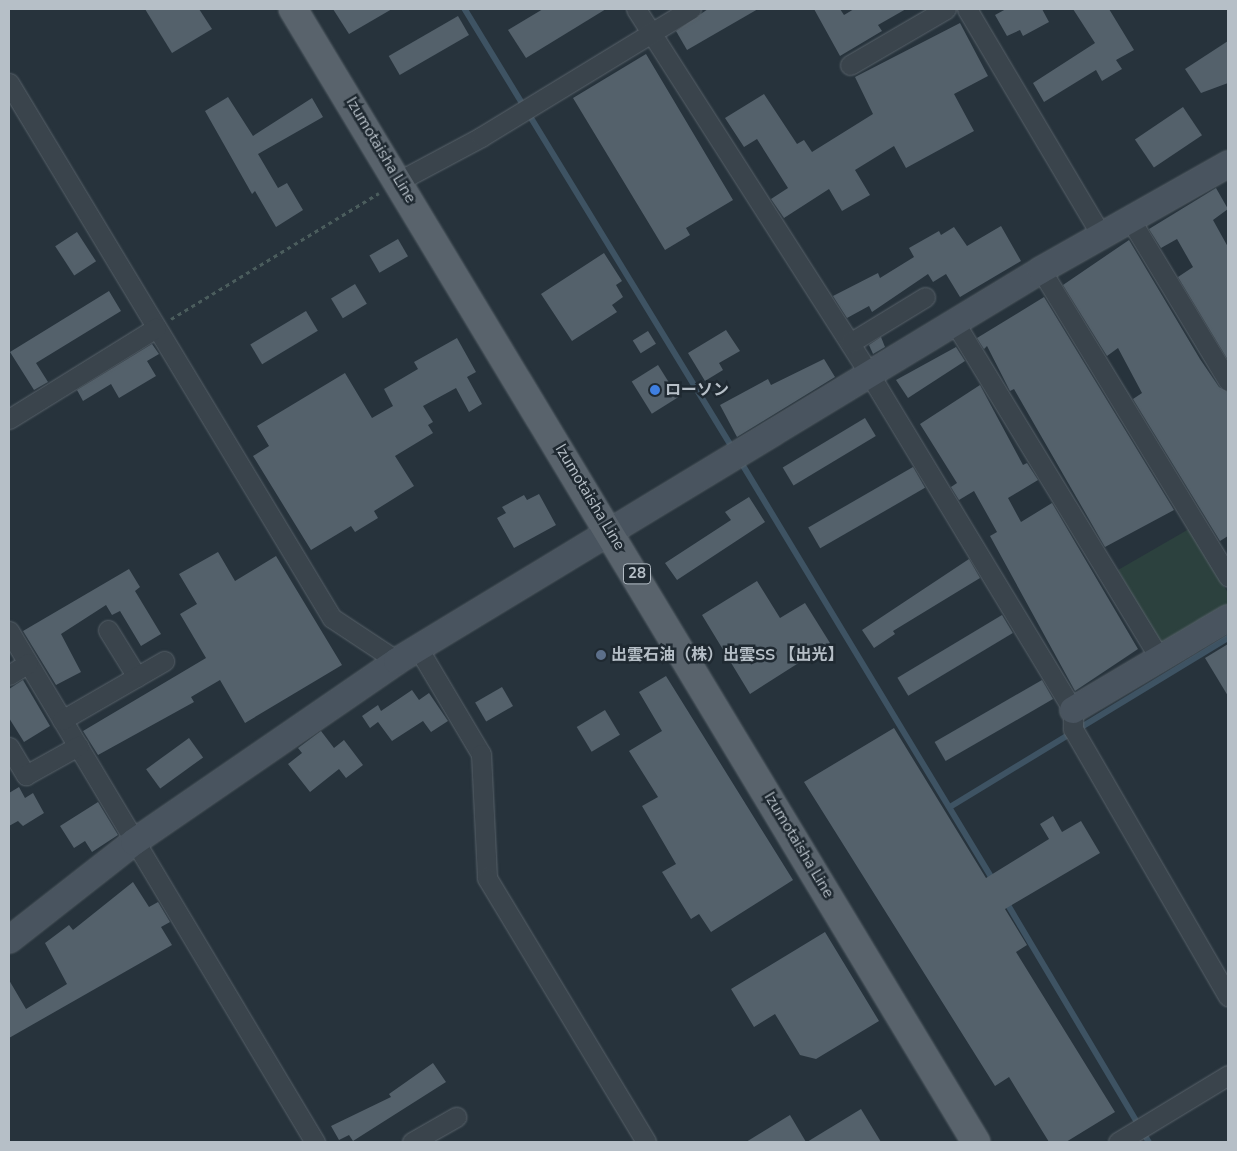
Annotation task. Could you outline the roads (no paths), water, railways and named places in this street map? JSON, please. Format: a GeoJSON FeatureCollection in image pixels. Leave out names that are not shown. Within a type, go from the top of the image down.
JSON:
{"type":"FeatureCollection","features":[{"type":"Feature","properties":{"kind":"main road","name":"Izumotaisha Line"},"geometry":{"type":"LineString","coordinates":[[294,9],[612,532],[976,1142]]}},
{"type":"Feature","properties":{"kind":"street"},"geometry":{"type":"LineString","coordinates":[[636,9],[870,375],[1073,710],[1073,729],[1228,996]]}},
{"type":"Feature","properties":{"kind":"street"},"geometry":{"type":"LineString","coordinates":[[399,181],[691,9]]}},
{"type":"Feature","properties":{"kind":"street"},"geometry":{"type":"LineString","coordinates":[[850,65],[946,9]]}},
{"type":"Feature","properties":{"kind":"street"},"geometry":{"type":"LineString","coordinates":[[968,9],[1100,236]]}},
{"type":"Feature","properties":{"kind":"street"},"geometry":{"type":"LineString","coordinates":[[9,83],[332,618],[408,655],[481,754],[487,878],[646,1142]]}},
{"type":"Feature","properties":{"kind":"street"},"geometry":{"type":"LineString","coordinates":[[9,940],[134,842],[408,655],[1041,270],[1130,219],[1226,169]]}},
{"type":"Feature","properties":{"kind":"street"},"geometry":{"type":"LineString","coordinates":[[1130,219],[1228,381]]}},
{"type":"Feature","properties":{"kind":"street"},"geometry":{"type":"LineString","coordinates":[[1041,270],[1228,576]]}},
{"type":"Feature","properties":{"kind":"street"},"geometry":{"type":"LineString","coordinates":[[850,344],[925,297]]}},
{"type":"Feature","properties":{"kind":"street"},"geometry":{"type":"LineString","coordinates":[[955,322],[1161,660]]}},
{"type":"Feature","properties":{"kind":"street"},"geometry":{"type":"LineString","coordinates":[[9,419],[156,328]]}},
{"type":"Feature","properties":{"kind":"street"},"geometry":{"type":"LineString","coordinates":[[1073,710],[1161,660],[1228,618]]}},
{"type":"Feature","properties":{"kind":"street"},"geometry":{"type":"LineString","coordinates":[[108,630],[137,677]]}},
{"type":"Feature","properties":{"kind":"street"},"geometry":{"type":"LineString","coordinates":[[9,631],[315,1142]]}},
{"type":"Feature","properties":{"kind":"street"},"geometry":{"type":"LineString","coordinates":[[62,720],[164,662]]}},
{"type":"Feature","properties":{"kind":"street"},"geometry":{"type":"LineString","coordinates":[[9,676],[28,663]]}},
{"type":"Feature","properties":{"kind":"street"},"geometry":{"type":"LineString","coordinates":[[9,747],[26,775],[78,746]]}},
{"type":"Feature","properties":{"kind":"street"},"geometry":{"type":"LineString","coordinates":[[1118,1142],[1228,1075]]}},
{"type":"Feature","properties":{"kind":"street"},"geometry":{"type":"LineString","coordinates":[[412,1142],[456,1117]]}},
{"type":"Feature","properties":{"kind":"waterway"},"geometry":{"type":"LineString","coordinates":[[465,9],[734,450]]}},
{"type":"Feature","properties":{"kind":"waterway"},"geometry":{"type":"LineString","coordinates":[[740,460],[993,880]]}},
{"type":"Feature","properties":{"kind":"waterway"},"geometry":{"type":"LineString","coordinates":[[950,807],[1228,638]]}},
{"type":"Feature","properties":{"kind":"waterway"},"geometry":{"type":"LineString","coordinates":[[1006,901],[1149,1142]]}},
{"type":"Feature","properties":{"kind":"place","name":"ローソン"},"geometry":{"type":"Point","coordinates":[655,390]}},
{"type":"Feature","properties":{"kind":"place","name":"出雲石油（株）出雲SS 【出光】"},"geometry":{"type":"Point","coordinates":[601,655]}}]}
